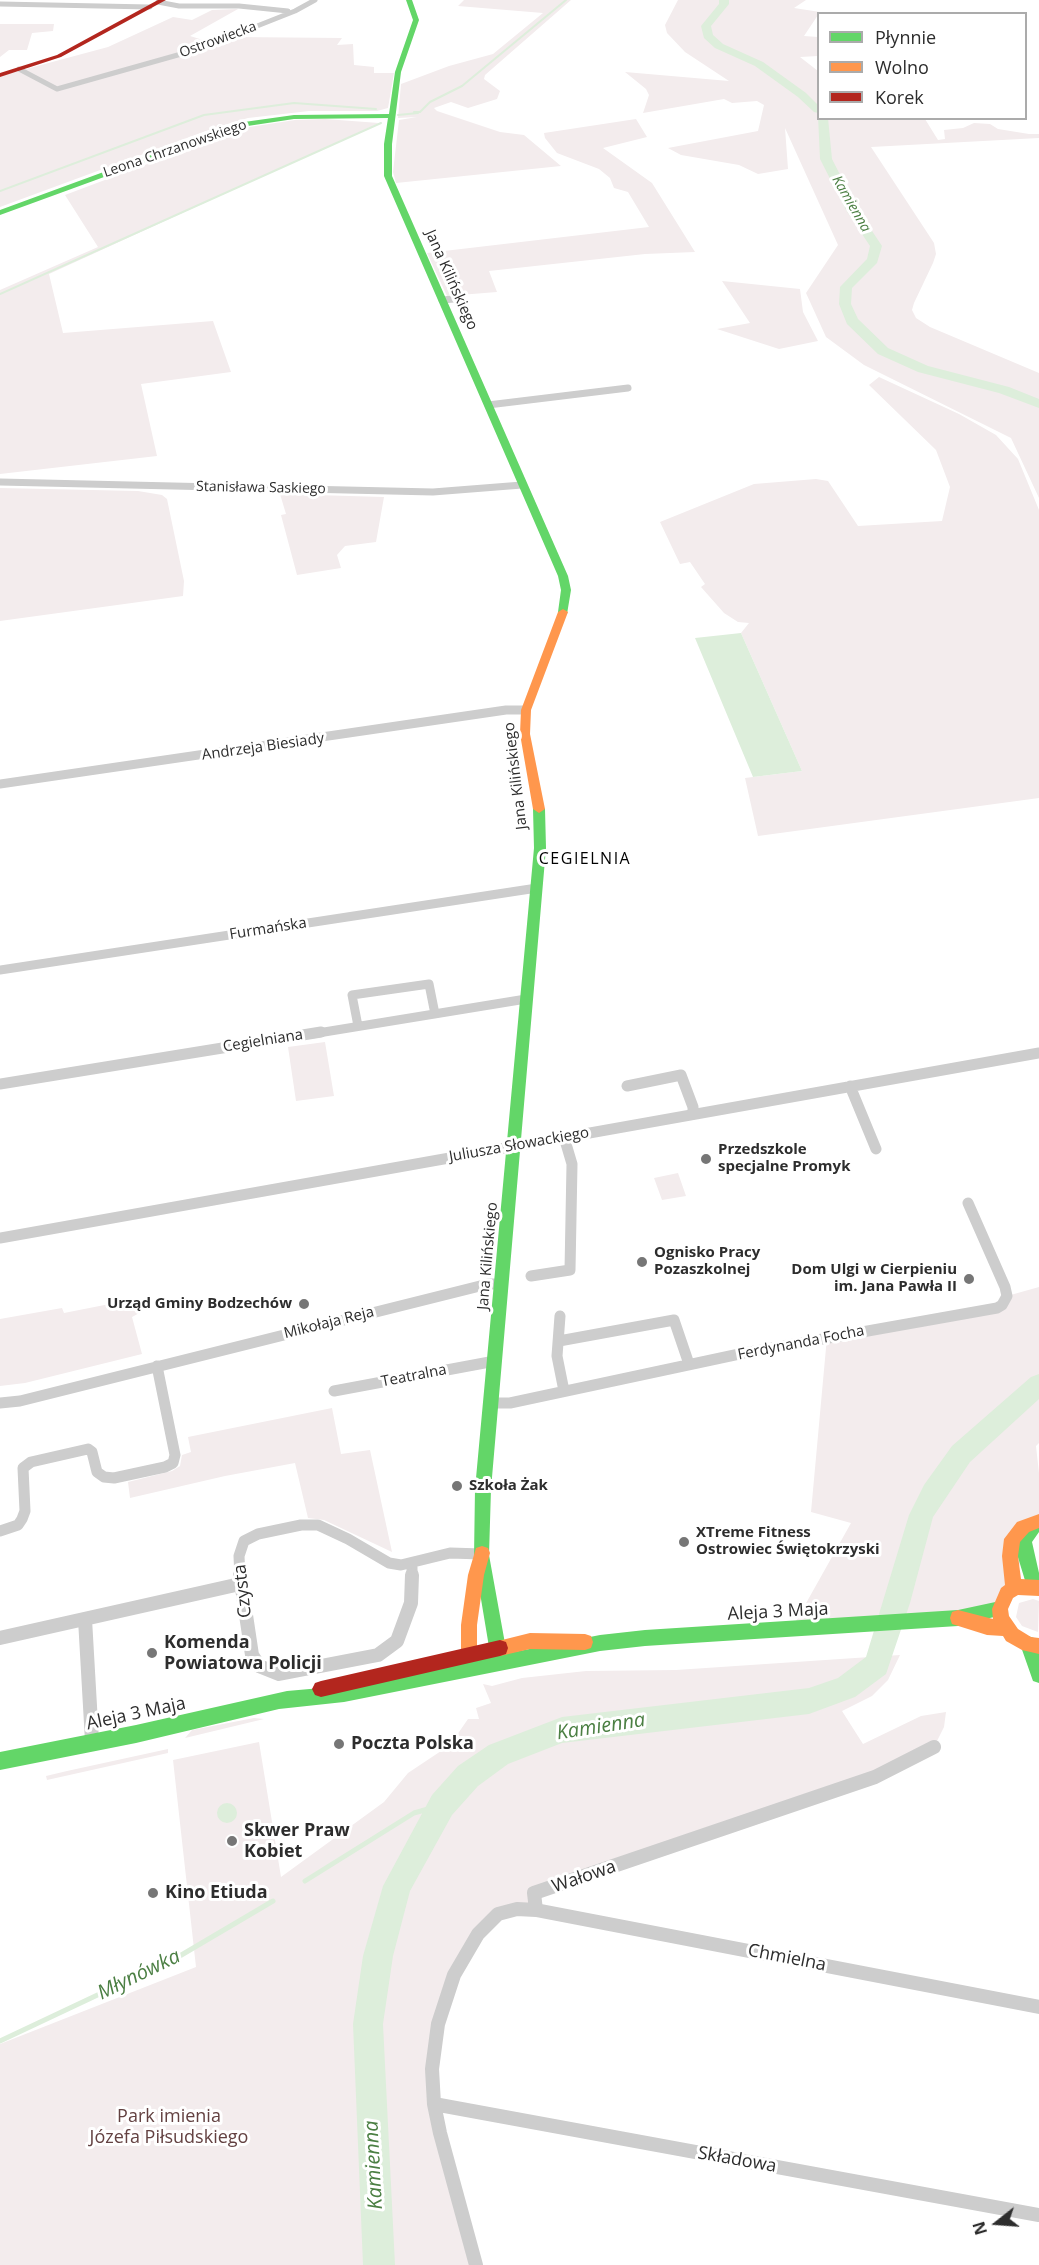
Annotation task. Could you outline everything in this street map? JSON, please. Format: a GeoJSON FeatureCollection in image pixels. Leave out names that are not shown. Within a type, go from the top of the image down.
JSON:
{"type":"FeatureCollection","features":[{"type":"Feature","properties":{"kind":"street"},"geometry":{"type":"LineString","coordinates":[[291,12],[315,0]]}},
{"type":"Feature","properties":{"kind":"street","name":"Jana Kilińskiego"},"geometry":{"type":"LineString","coordinates":[[409,0],[416,20],[398,73],[388,144],[388,176],[448,300],[488,405],[563,576],[566,590],[563,613],[526,710],[525,734],[540,822],[537,888],[483,1490],[482,1554],[498,1648]]}},
{"type":"Feature","properties":{"kind":"street"},"geometry":{"type":"LineString","coordinates":[[0,75],[59,56],[157,3]]}},
{"type":"Feature","properties":{"kind":"street","name":"Ostrowiecka"},"geometry":{"type":"LineString","coordinates":[[0,4],[157,3],[179,6],[233,6],[291,12]]}},
{"type":"Feature","properties":{"kind":"street","name":"Ostrowiecka"},"geometry":{"type":"LineString","coordinates":[[19,69],[57,89],[199,49],[291,12]]}},
{"type":"Feature","properties":{"kind":"street","name":"Leona Chrzanowskiego"},"geometry":{"type":"LineString","coordinates":[[0,213],[240,125],[302,116],[393,116]]}},
{"type":"Feature","properties":{"kind":"street"},"geometry":{"type":"LineString","coordinates":[[488,405],[628,388]]}},
{"type":"Feature","properties":{"kind":"street","name":"Stanisława Saskiego"},"geometry":{"type":"LineString","coordinates":[[0,482],[433,492],[522,485]]}},
{"type":"Feature","properties":{"kind":"street","name":"Andrzeja Biesiady"},"geometry":{"type":"LineString","coordinates":[[0,784],[506,710],[526,710]]}},
{"type":"Feature","properties":{"kind":"street","name":"Furmańska"},"geometry":{"type":"LineString","coordinates":[[0,970],[537,888]]}},
{"type":"Feature","properties":{"kind":"street"},"geometry":{"type":"LineString","coordinates":[[358,1026],[352,995],[429,984],[435,1014]]}},
{"type":"Feature","properties":{"kind":"street","name":"Cegielniana"},"geometry":{"type":"LineString","coordinates":[[0,1084],[526,999]]}},
{"type":"Feature","properties":{"kind":"street","name":"Juliusza Słowackiego"},"geometry":{"type":"LineString","coordinates":[[0,1238],[1039,1053]]}},
{"type":"Feature","properties":{"kind":"street"},"geometry":{"type":"LineString","coordinates":[[627,1086],[681,1076],[693,1107],[693,1114]]}},
{"type":"Feature","properties":{"kind":"street"},"geometry":{"type":"LineString","coordinates":[[850,1086],[876,1149]]}},
{"type":"Feature","properties":{"kind":"street"},"geometry":{"type":"LineString","coordinates":[[531,1276],[570,1269],[572,1164],[564,1137]]}},
{"type":"Feature","properties":{"kind":"street","name":"Ferdynanda Focha"},"geometry":{"type":"LineString","coordinates":[[492,1403],[510,1403],[689,1364],[1002,1305],[1007,1296],[1005,1287],[968,1203]]}},
{"type":"Feature","properties":{"kind":"street","name":"Mikołaja Reja"},"geometry":{"type":"LineString","coordinates":[[0,1403],[20,1401],[488,1284],[502,1284]]}},
{"type":"Feature","properties":{"kind":"street"},"geometry":{"type":"LineString","coordinates":[[560,1316],[558,1356],[564,1391]]}},
{"type":"Feature","properties":{"kind":"street"},"geometry":{"type":"LineString","coordinates":[[559,1341],[674,1320],[689,1364]]}},
{"type":"Feature","properties":{"kind":"street","name":"Teatralna"},"geometry":{"type":"LineString","coordinates":[[334,1391],[495,1361]]}},
{"type":"Feature","properties":{"kind":"street"},"geometry":{"type":"LineString","coordinates":[[0,1531],[18,1525],[22,1519],[24,1511],[23,1468],[31,1462],[88,1449],[92,1452],[97,1472],[104,1477],[114,1478],[165,1467],[173,1463],[175,1455],[157,1366]]}},
{"type":"Feature","properties":{"kind":"street"},"geometry":{"type":"LineString","coordinates":[[1039,1522],[1031,1528],[1024,1542],[1026,1561],[1037,1587],[1014,1588],[1007,1593],[1000,1609],[1006,1628],[1012,1635],[1034,1645],[1039,1675]]}},
{"type":"Feature","properties":{"kind":"street"},"geometry":{"type":"LineString","coordinates":[[1014,1588],[1010,1556],[1012,1539],[1023,1527],[1039,1522]]}},
{"type":"Feature","properties":{"kind":"street","name":"Czysta"},"geometry":{"type":"LineString","coordinates":[[412,1564],[411,1603],[397,1641],[378,1655],[279,1674],[259,1666],[252,1655],[240,1584],[239,1556],[244,1541],[258,1534],[285,1528],[318,1525],[389,1563],[412,1564],[450,1553],[482,1554]]}},
{"type":"Feature","properties":{"kind":"street","name":"Jana Kilińskiego"},"geometry":{"type":"LineString","coordinates":[[469,1655],[469,1625],[476,1575],[482,1554]]}},
{"type":"Feature","properties":{"kind":"street"},"geometry":{"type":"LineString","coordinates":[[0,1638],[240,1584]]}},
{"type":"Feature","properties":{"kind":"street","name":"Aleja 3 Maja"},"geometry":{"type":"LineString","coordinates":[[0,1761],[136,1734],[279,1701],[342,1683],[539,1639],[600,1642],[790,1630],[958,1618],[1000,1609]]}},
{"type":"Feature","properties":{"kind":"street","name":"Aleja 3 Maja"},"geometry":{"type":"LineString","coordinates":[[958,1618],[987,1627],[1006,1628]]}},
{"type":"Feature","properties":{"kind":"street"},"geometry":{"type":"LineString","coordinates":[[85,1619],[92,1741]]}},
{"type":"Feature","properties":{"kind":"street","name":"Aleja 3 Maja"},"geometry":{"type":"LineString","coordinates":[[279,1701],[344,1694],[547,1655],[600,1642]]}},
{"type":"Feature","properties":{"kind":"street"},"geometry":{"type":"LineString","coordinates":[[469,1655],[486,1665],[498,1648]]}},
{"type":"Feature","properties":{"kind":"street","name":"Wałowa"},"geometry":{"type":"LineString","coordinates":[[536,1910],[534,1893],[875,1778],[934,1747]]}},
{"type":"Feature","properties":{"kind":"street"},"geometry":{"type":"LineString","coordinates":[[476,2265],[434,2104],[432,2069],[434,2046],[444,1998],[457,1967],[478,1934],[498,1914],[517,1909],[536,1910]]}},
{"type":"Feature","properties":{"kind":"street","name":"Chmielna"},"geometry":{"type":"LineString","coordinates":[[536,1910],[1039,2007]]}},
{"type":"Feature","properties":{"kind":"street","name":"Składowa"},"geometry":{"type":"LineString","coordinates":[[434,2104],[1039,2215]]}},
{"type":"Feature","properties":{"kind":"green space"},"geometry":{"type":"Polygon","coordinates":[[[464,0],[571,0],[485,75],[484,79],[500,91],[497,99],[468,108],[451,102],[434,108],[500,132],[524,135],[561,166],[396,183],[393,172],[399,120],[417,117],[398,118],[401,84],[449,66],[493,54],[543,13],[458,6],[464,0]]]}},
{"type":"Feature","properties":{"kind":"green space"},"geometry":{"type":"Polygon","coordinates":[[[678,0],[806,0],[794,8],[820,12],[817,12],[817,16],[804,36],[817,37],[817,56],[800,57],[817,70],[817,120],[926,120],[938,140],[945,139],[944,130],[963,128],[974,123],[990,124],[998,129],[1039,134],[1039,138],[871,147],[934,243],[936,254],[912,310],[916,318],[930,327],[1039,373],[1039,498],[1011,438],[864,365],[826,337],[806,293],[838,245],[785,128],[788,169],[758,174],[739,165],[681,155],[668,148],[758,131],[764,105],[757,101],[732,103],[724,99],[643,113],[649,95],[646,89],[625,72],[729,81],[685,52],[667,33],[665,25],[678,0]]]}},
{"type":"Feature","properties":{"kind":"green space"},"geometry":{"type":"Polygon","coordinates":[[[238,9],[190,36],[216,44],[235,37],[342,38],[337,45],[353,44],[354,65],[374,67],[374,73],[394,73],[388,108],[377,111],[309,111],[248,118],[214,128],[0,207],[0,76],[108,47],[173,17],[192,20],[212,10],[238,9]]]}},
{"type":"Feature","properties":{"kind":"green space"},"geometry":{"type":"Polygon","coordinates":[[[0,24],[54,24],[53,31],[32,33],[27,50],[9,50],[0,57],[0,24]]]}},
{"type":"Feature","properties":{"kind":"green space"},"geometry":{"type":"Polygon","coordinates":[[[325,119],[379,123],[49,274],[63,333],[213,321],[231,372],[141,384],[157,456],[0,474],[0,290],[98,247],[65,195],[243,128],[295,120],[325,119]]]}},
{"type":"Feature","properties":{"kind":"green space"},"geometry":{"type":"Polygon","coordinates":[[[636,119],[647,137],[603,148],[652,183],[695,252],[645,254],[489,271],[497,292],[447,296],[427,253],[649,227],[628,192],[614,188],[610,178],[599,169],[557,153],[545,138],[544,133],[636,119]]]}},
{"type":"Feature","properties":{"kind":"green space"},"geometry":{"type":"Polygon","coordinates":[[[722,281],[800,289],[803,312],[818,341],[779,349],[717,329],[750,323],[722,281]]]}},
{"type":"Feature","properties":{"kind":"green space"},"geometry":{"type":"Polygon","coordinates":[[[879,377],[959,414],[996,435],[1018,459],[1039,510],[1039,798],[758,836],[745,778],[802,771],[741,633],[749,623],[738,622],[724,613],[701,587],[705,584],[690,562],[680,564],[660,522],[754,484],[816,479],[828,481],[858,526],[942,521],[950,487],[936,450],[869,385],[879,377]]]}},
{"type":"Feature","properties":{"kind":"green space"},"geometry":{"type":"Polygon","coordinates":[[[0,488],[138,491],[162,495],[167,499],[184,581],[183,596],[0,621],[0,488]]]}},
{"type":"Feature","properties":{"kind":"green space"},"geometry":{"type":"Polygon","coordinates":[[[280,494],[384,497],[376,542],[345,546],[337,555],[341,568],[297,575],[281,515],[286,514],[280,494]]]}},
{"type":"Feature","properties":{"kind":"green space"},"geometry":{"type":"Polygon","coordinates":[[[325,1042],[334,1096],[296,1101],[288,1047],[325,1042]]]}},
{"type":"Feature","properties":{"kind":"green space"},"geometry":{"type":"Polygon","coordinates":[[[678,1173],[686,1196],[662,1200],[654,1178],[678,1173]]]}},
{"type":"Feature","properties":{"kind":"green space"},"geometry":{"type":"Polygon","coordinates":[[[1039,1287],[1039,1443],[1036,1446],[1039,1473],[1039,1521],[1000,1609],[791,1630],[851,1523],[811,1512],[827,1337],[997,1308],[1007,1296],[1039,1287]]]}},
{"type":"Feature","properties":{"kind":"green space"},"geometry":{"type":"Polygon","coordinates":[[[140,1298],[143,1311],[132,1317],[142,1354],[25,1383],[0,1386],[0,1319],[62,1308],[64,1313],[140,1298]]]}},
{"type":"Feature","properties":{"kind":"green space"},"geometry":{"type":"Polygon","coordinates":[[[332,1408],[341,1454],[370,1450],[392,1552],[324,1520],[308,1518],[295,1463],[225,1476],[130,1498],[128,1482],[172,1471],[180,1466],[182,1455],[191,1452],[188,1437],[332,1408]]]}},
{"type":"Feature","properties":{"kind":"green space"},"geometry":{"type":"Polygon","coordinates":[[[1033,1599],[1039,1601],[1038,1632],[1022,1626],[1016,1617],[1019,1603],[1033,1599]]]}},
{"type":"Feature","properties":{"kind":"green space","name":"Park imienia Józefa Piłsudskiego"},"geometry":{"type":"Polygon","coordinates":[[[900,1655],[888,1680],[872,1696],[842,1711],[863,1744],[921,1716],[946,1712],[944,1727],[934,1747],[900,1766],[534,1893],[536,1910],[498,1914],[465,1953],[432,2069],[476,2265],[0,2265],[0,2044],[196,1967],[173,1760],[259,1742],[281,1877],[384,1802],[408,1773],[450,1745],[468,1719],[479,1719],[476,1708],[491,1703],[483,1684],[492,1686],[522,1678],[586,1671],[676,1670],[900,1655]]]}},
{"type":"Feature","properties":{"kind":"green space"},"geometry":{"type":"Polygon","coordinates":[[[254,1718],[264,1719],[185,1738],[192,1730],[254,1718]]]}},
{"type":"Feature","properties":{"kind":"green space"},"geometry":{"type":"Polygon","coordinates":[[[168,1749],[168,1753],[47,1780],[46,1776],[67,1771],[168,1749]]]}},
{"type":"Feature","properties":{"kind":"shaded area"},"geometry":{"type":"Polygon","coordinates":[[[741,633],[802,771],[753,777],[695,638],[741,633]]]}},
{"type":"Feature","properties":{"kind":"shaded area"},"geometry":{"type":"Polygon","coordinates":[[[227,1803],[234,1806],[237,1813],[234,1820],[227,1823],[220,1820],[217,1813],[220,1806],[227,1803]]]}},
{"type":"Feature","properties":{"kind":"waterway"},"geometry":{"type":"LineString","coordinates":[[414,112],[420,112],[430,102],[462,86],[566,0]]}},
{"type":"Feature","properties":{"kind":"waterway","name":"Kamienna"},"geometry":{"type":"LineString","coordinates":[[724,0],[724,4],[706,26],[708,36],[719,46],[759,64],[802,95],[817,109]]}},
{"type":"Feature","properties":{"kind":"waterway"},"geometry":{"type":"LineString","coordinates":[[0,191],[204,115],[294,103],[376,109]]}},
{"type":"Feature","properties":{"kind":"waterway"},"geometry":{"type":"LineString","coordinates":[[398,115],[418,113]]}},
{"type":"Feature","properties":{"kind":"waterway","name":"Kamienna"},"geometry":{"type":"LineString","coordinates":[[822,120],[826,159],[852,210],[876,246],[873,260],[846,287],[845,304],[852,321],[883,351],[923,369],[1004,390],[1039,404]]}},
{"type":"Feature","properties":{"kind":"waterway"},"geometry":{"type":"LineString","coordinates":[[0,294],[381,123]]}},
{"type":"Feature","properties":{"kind":"waterway","name":"Kamienna"},"geometry":{"type":"LineString","coordinates":[[379,2265],[368,2024],[378,1956],[397,1886],[442,1805],[468,1776],[499,1754],[562,1730],[809,1701],[846,1688],[877,1665],[921,1515],[933,1493],[961,1454],[1039,1384]]}},
{"type":"Feature","properties":{"kind":"waterway","name":"Młynówka"},"geometry":{"type":"LineString","coordinates":[[305,1881],[414,1813],[442,1805]]}},
{"type":"Feature","properties":{"kind":"waterway","name":"Młynówka"},"geometry":{"type":"LineString","coordinates":[[0,2041],[178,1957],[273,1901]]}},
{"type":"Feature","properties":{"kind":"traffic: fast"},"geometry":{"type":"LineString","coordinates":[[409,0],[416,20],[398,72],[388,144],[388,176],[563,576],[566,590],[563,612]]}},
{"type":"Feature","properties":{"kind":"traffic: fast"},"geometry":{"type":"LineString","coordinates":[[0,213],[240,125],[294,117],[393,116]]}},
{"type":"Feature","properties":{"kind":"traffic: fast"},"geometry":{"type":"LineString","coordinates":[[482,1553],[483,1489],[540,848],[539,809]]}},
{"type":"Feature","properties":{"kind":"traffic: fast"},"geometry":{"type":"LineString","coordinates":[[1035,1587],[1025,1554],[1024,1542],[1028,1532],[1036,1524]]}},
{"type":"Feature","properties":{"kind":"traffic: fast"},"geometry":{"type":"LineString","coordinates":[[482,1557],[498,1649],[493,1656]]}},
{"type":"Feature","properties":{"kind":"traffic: fast"},"geometry":{"type":"LineString","coordinates":[[279,1701],[344,1694],[600,1643],[645,1638],[958,1618],[1000,1609]]}},
{"type":"Feature","properties":{"kind":"traffic: fast"},"geometry":{"type":"LineString","coordinates":[[1028,1644],[1039,1675]]}},
{"type":"Feature","properties":{"kind":"traffic: fast"},"geometry":{"type":"LineString","coordinates":[[0,1761],[136,1734],[287,1699]]}},
{"type":"Feature","properties":{"kind":"traffic: slow"},"geometry":{"type":"LineString","coordinates":[[539,809],[525,734],[526,710],[563,612]]}},
{"type":"Feature","properties":{"kind":"traffic: slow"},"geometry":{"type":"LineString","coordinates":[[1014,1588],[1010,1556],[1012,1539],[1023,1527],[1039,1521]]}},
{"type":"Feature","properties":{"kind":"traffic: slow"},"geometry":{"type":"LineString","coordinates":[[469,1655],[469,1625],[476,1575],[482,1553]]}},
{"type":"Feature","properties":{"kind":"traffic: slow"},"geometry":{"type":"LineString","coordinates":[[1039,1588],[1024,1586],[1014,1588],[1007,1593],[1000,1609],[1001,1618],[1012,1635],[1028,1644],[1039,1646]]}},
{"type":"Feature","properties":{"kind":"traffic: slow"},"geometry":{"type":"LineString","coordinates":[[958,1618],[987,1627],[1006,1628]]}},
{"type":"Feature","properties":{"kind":"traffic: slow"},"geometry":{"type":"LineString","coordinates":[[500,1648],[530,1641],[585,1642]]}},
{"type":"Feature","properties":{"kind":"traffic: jam"},"geometry":{"type":"LineString","coordinates":[[0,75],[59,56],[163,0]]}},
{"type":"Feature","properties":{"kind":"traffic: jam"},"geometry":{"type":"LineString","coordinates":[[321,1689],[500,1648]]}},
{"type":"Feature","properties":{"kind":"place","name":"Przedszkole specjalne Promyk"},"geometry":{"type":"Point","coordinates":[706,1159]}},
{"type":"Feature","properties":{"kind":"place","name":"Ognisko Pracy Pozaszkolnej"},"geometry":{"type":"Point","coordinates":[642,1262]}},
{"type":"Feature","properties":{"kind":"place","name":"Dom Ulgi w Cierpieniu im. Jana Pawła II"},"geometry":{"type":"Point","coordinates":[969,1279]}},
{"type":"Feature","properties":{"kind":"place","name":"Urząd Gminy Bodzechów"},"geometry":{"type":"Point","coordinates":[304,1304]}},
{"type":"Feature","properties":{"kind":"place","name":"Szkoła Żak"},"geometry":{"type":"Point","coordinates":[457,1486]}},
{"type":"Feature","properties":{"kind":"place","name":"XTreme Fitness Ostrowiec Świętokrzyski"},"geometry":{"type":"Point","coordinates":[684,1542]}},
{"type":"Feature","properties":{"kind":"place","name":"Komenda Powiatowa Policji"},"geometry":{"type":"Point","coordinates":[152,1653]}},
{"type":"Feature","properties":{"kind":"place","name":"Poczta Polska"},"geometry":{"type":"Point","coordinates":[339,1744]}},
{"type":"Feature","properties":{"kind":"place","name":"Skwer Praw Kobiet"},"geometry":{"type":"Point","coordinates":[232,1841]}},
{"type":"Feature","properties":{"kind":"place","name":"Kino Etiuda"},"geometry":{"type":"Point","coordinates":[153,1893]}},
{"type":"Feature","properties":{"kind":"district","name":"CEGIELNIA"},"geometry":{"type":"Point","coordinates":[585,859]}}]}
